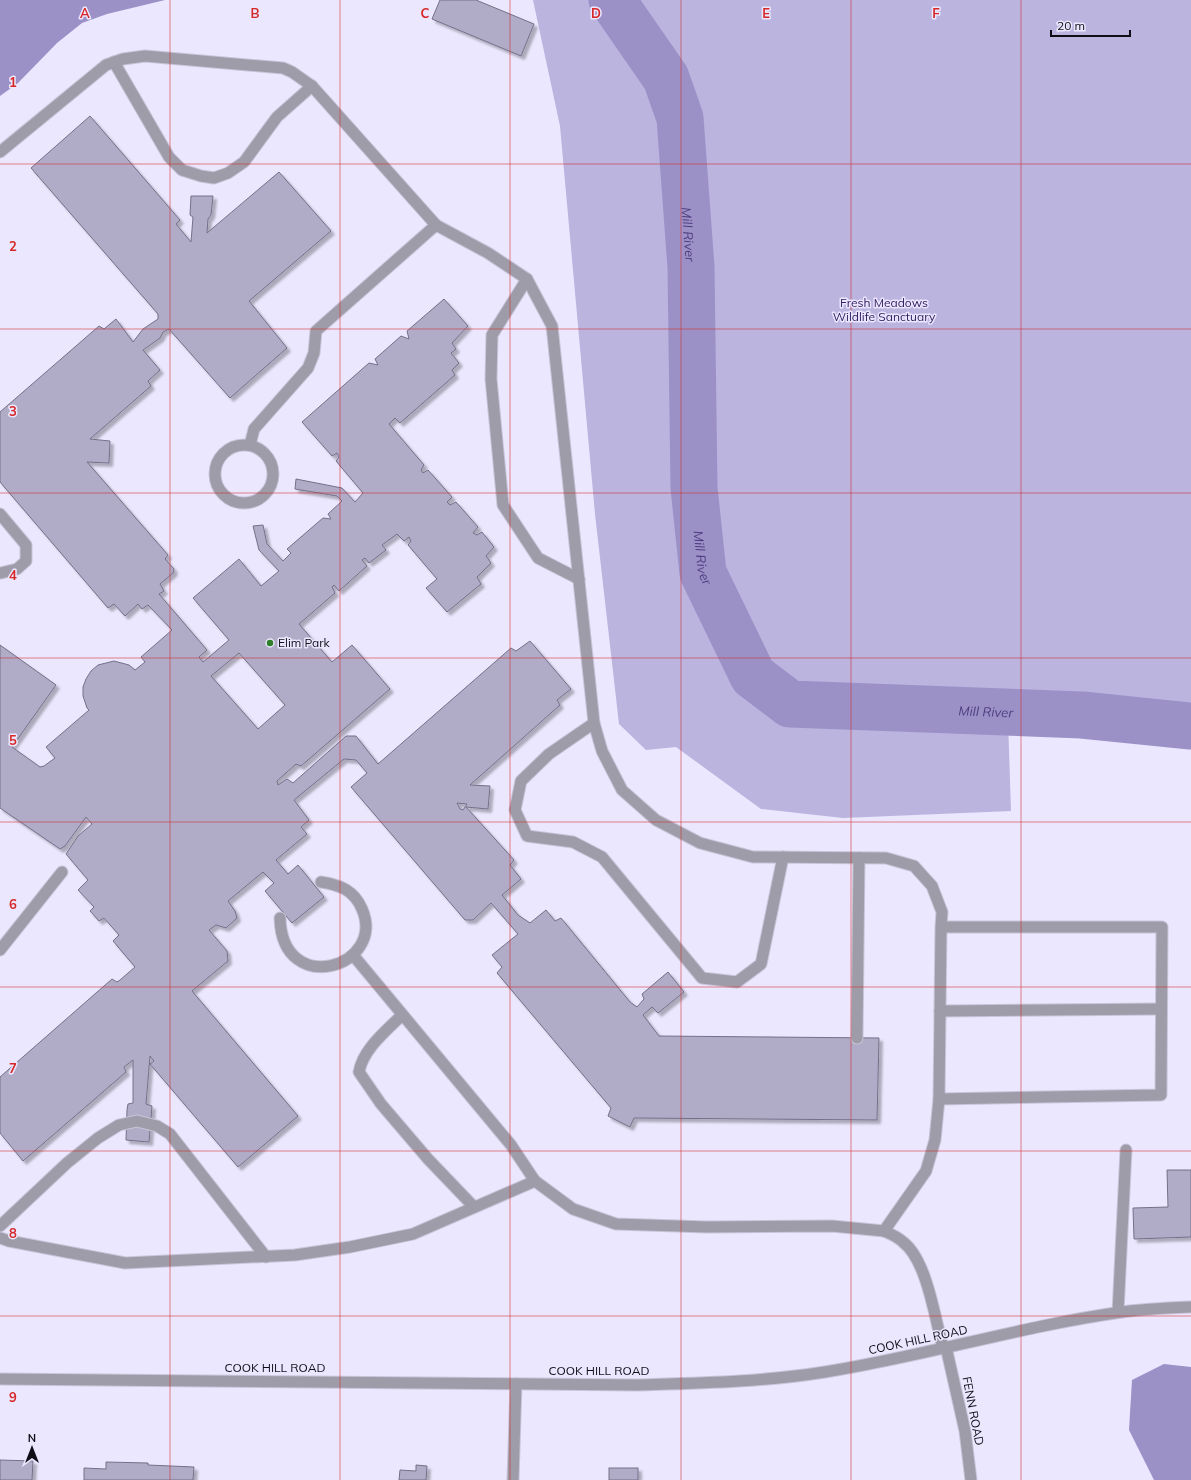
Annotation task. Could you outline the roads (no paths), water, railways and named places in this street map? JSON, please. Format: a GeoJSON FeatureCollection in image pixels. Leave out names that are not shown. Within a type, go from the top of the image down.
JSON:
{"type":"FeatureCollection","features":[{"type":"Feature","properties":{"kind":"street"},"geometry":{"type":"LineString","coordinates":[[0,152],[106,64],[123,59],[145,56],[283,68],[292,72],[312,86],[436,224],[488,253],[527,279],[552,326],[594,723],[602,751],[622,790],[656,820],[700,843],[753,858],[886,858],[914,866],[932,886],[942,912],[940,1011],[938,1099],[935,1140],[926,1171],[884,1231],[832,1226],[707,1227],[616,1224],[573,1209],[535,1180],[511,1146],[353,955]]}},
{"type":"Feature","properties":{"kind":"street"},"geometry":{"type":"LineString","coordinates":[[114,62],[169,157],[182,170],[201,176],[214,178],[228,173],[244,162],[277,117],[312,86]]}},
{"type":"Feature","properties":{"kind":"street"},"geometry":{"type":"LineString","coordinates":[[250,445],[254,429],[308,368],[314,353],[316,331],[436,224]]}},
{"type":"Feature","properties":{"kind":"street"},"geometry":{"type":"LineString","coordinates":[[527,279],[492,334],[491,379],[503,505],[538,558],[579,579]]}},
{"type":"Feature","properties":{"kind":"street"},"geometry":{"type":"LineString","coordinates":[[236,445],[250,445],[255,446],[264,452],[270,459],[274,477],[271,487],[257,500],[238,502],[229,498],[222,492],[217,484],[215,474],[216,465],[221,456],[236,445]]}},
{"type":"Feature","properties":{"kind":"street"},"geometry":{"type":"LineString","coordinates":[[0,514],[26,545],[26,561],[17,570],[1,573]]}},
{"type":"Feature","properties":{"kind":"street"},"geometry":{"type":"LineString","coordinates":[[594,723],[550,754],[522,781],[515,810],[527,836],[573,842],[602,857],[702,978],[737,982],[761,964],[783,858]]}},
{"type":"Feature","properties":{"kind":"street"},"geometry":{"type":"LineString","coordinates":[[857,1038],[859,858]]}},
{"type":"Feature","properties":{"kind":"street"},"geometry":{"type":"LineString","coordinates":[[0,950],[62,872]]}},
{"type":"Feature","properties":{"kind":"street"},"geometry":{"type":"LineString","coordinates":[[280,918],[280,929],[284,942],[291,954],[302,962],[315,967],[329,967],[342,963],[353,955],[362,943],[366,929],[364,915],[359,901],[348,891],[336,884],[321,882]]}},
{"type":"Feature","properties":{"kind":"street"},"geometry":{"type":"LineString","coordinates":[[938,1099],[1161,1095],[1162,927],[941,927]]}},
{"type":"Feature","properties":{"kind":"street"},"geometry":{"type":"LineString","coordinates":[[940,1011],[1161,1009]]}},
{"type":"Feature","properties":{"kind":"street"},"geometry":{"type":"LineString","coordinates":[[402,1015],[380,1037],[361,1062],[359,1072],[381,1104],[428,1160],[474,1207]]}},
{"type":"Feature","properties":{"kind":"street"},"geometry":{"type":"LineString","coordinates":[[0,1226],[67,1163],[98,1138],[119,1125],[137,1121],[157,1126],[170,1134],[266,1257]]}},
{"type":"Feature","properties":{"kind":"street"},"geometry":{"type":"LineString","coordinates":[[1118,1312],[1126,1150]]}},
{"type":"Feature","properties":{"kind":"street"},"geometry":{"type":"LineString","coordinates":[[0,1238],[9,1242],[125,1262],[295,1256],[350,1247],[413,1234],[535,1180]]}},
{"type":"Feature","properties":{"kind":"street","name":"FENN ROAD"},"geometry":{"type":"LineString","coordinates":[[884,1231],[904,1242],[918,1260],[928,1289],[944,1347],[965,1431],[971,1480]]}},
{"type":"Feature","properties":{"kind":"street","name":"COOK HILL ROAD"},"geometry":{"type":"LineString","coordinates":[[0,1379],[635,1385],[741,1381],[824,1372],[883,1362],[944,1347],[1118,1312],[1191,1307]]}},
{"type":"Feature","properties":{"kind":"street"},"geometry":{"type":"LineString","coordinates":[[513,1480],[516,1384]]}},
{"type":"Feature","properties":{"kind":"waterway","name":"Mill River"},"geometry":{"type":"LineString","coordinates":[[612,0],[666,78],[680,118],[691,267],[694,488],[703,573],[753,676],[790,704],[1082,715],[1191,726]]}},
{"type":"Feature","properties":{"kind":"place","name":"Elim Park"},"geometry":{"type":"Point","coordinates":[270,643]}},
{"type":"Feature","properties":{"kind":"park label","name":"Fresh Meadows Wildlife Sanctuary"},"geometry":{"type":"Point","coordinates":[884,310]}}]}
